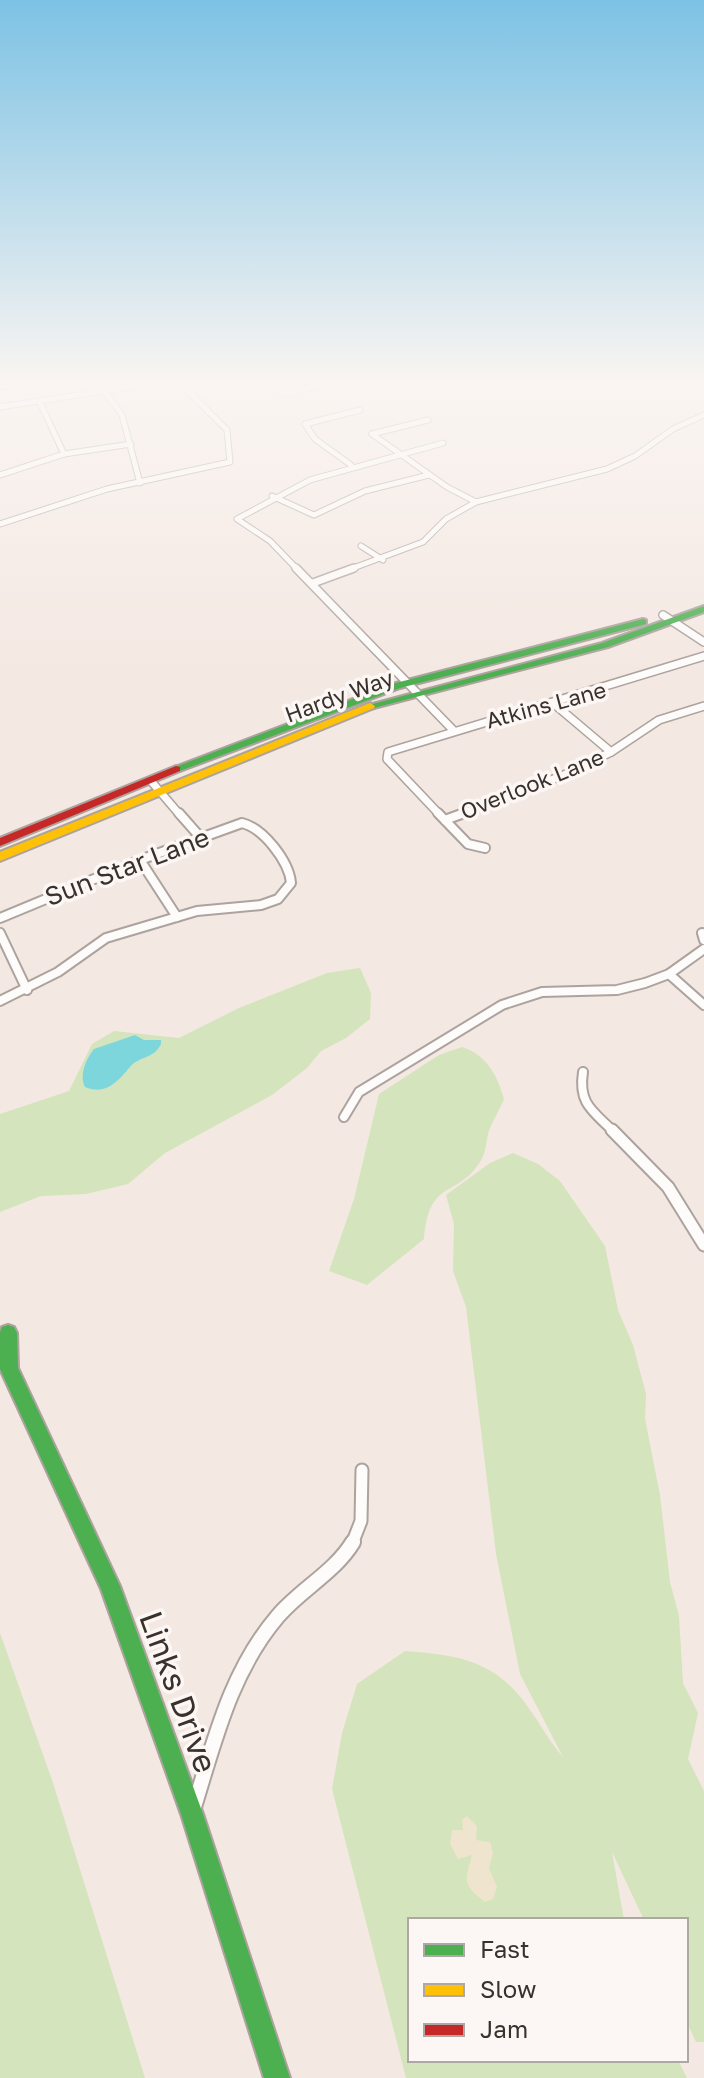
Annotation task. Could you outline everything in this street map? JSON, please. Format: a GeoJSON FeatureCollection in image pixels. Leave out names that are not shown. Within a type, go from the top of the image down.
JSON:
{"type":"FeatureCollection","features":[{"type":"Feature","properties":{"kind":"main road","name":"Hardy Way"},"geometry":{"type":"LineString","coordinates":[[668,618],[704,600]]}},
{"type":"Feature","properties":{"kind":"main road","name":"Hardy Way"},"geometry":{"type":"LineString","coordinates":[[0,857],[302,719],[704,609]]}},
{"type":"Feature","properties":{"kind":"main road","name":"Hardy Way"},"geometry":{"type":"LineString","coordinates":[[0,842],[155,786]]}},
{"type":"Feature","properties":{"kind":"main road","name":"Links Drive"},"geometry":{"type":"LineString","coordinates":[[8,1333],[9,1369],[110,1586],[192,1814],[277,2078]]}},
{"type":"Feature","properties":{"kind":"street"},"geometry":{"type":"LineString","coordinates":[[139,477],[140,483]]}},
{"type":"Feature","properties":{"kind":"street"},"geometry":{"type":"LineString","coordinates":[[0,524],[43,515],[95,492],[166,477]]}},
{"type":"Feature","properties":{"kind":"street"},"geometry":{"type":"LineString","coordinates":[[320,477],[272,496],[237,519],[270,541],[313,583],[454,731]]}},
{"type":"Feature","properties":{"kind":"street"},"geometry":{"type":"LineString","coordinates":[[272,496],[314,515],[365,491],[421,477]]}},
{"type":"Feature","properties":{"kind":"street"},"geometry":{"type":"LineString","coordinates":[[432,477],[476,502]]}},
{"type":"Feature","properties":{"kind":"street"},"geometry":{"type":"LineString","coordinates":[[313,583],[383,560],[423,542],[446,519],[476,502],[575,477]]}},
{"type":"Feature","properties":{"kind":"street"},"geometry":{"type":"LineString","coordinates":[[361,546],[383,560]]}},
{"type":"Feature","properties":{"kind":"street"},"geometry":{"type":"LineString","coordinates":[[668,618],[704,642]]}},
{"type":"Feature","properties":{"kind":"street","name":"Atkins Lane"},"geometry":{"type":"LineString","coordinates":[[445,820],[387,759],[388,752],[704,656]]}},
{"type":"Feature","properties":{"kind":"street"},"geometry":{"type":"LineString","coordinates":[[553,703],[611,752]]}},
{"type":"Feature","properties":{"kind":"street","name":"Overlook Lane"},"geometry":{"type":"LineString","coordinates":[[445,820],[564,775],[611,752],[659,720],[704,706]]}},
{"type":"Feature","properties":{"kind":"street"},"geometry":{"type":"LineString","coordinates":[[155,786],[201,838]]}},
{"type":"Feature","properties":{"kind":"street"},"geometry":{"type":"LineString","coordinates":[[445,820],[468,844],[485,848]]}},
{"type":"Feature","properties":{"kind":"street","name":"Sun Star Lane"},"geometry":{"type":"LineString","coordinates":[[0,918],[140,860],[242,823],[255,826],[290,871],[291,883],[278,899],[261,905],[197,911],[177,917]]}},
{"type":"Feature","properties":{"kind":"street"},"geometry":{"type":"LineString","coordinates":[[0,1001],[27,990],[106,938],[177,917],[140,860]]}},
{"type":"Feature","properties":{"kind":"street"},"geometry":{"type":"LineString","coordinates":[[0,933],[27,990]]}},
{"type":"Feature","properties":{"kind":"street"},"geometry":{"type":"LineString","coordinates":[[344,1117],[359,1092],[516,998],[542,992],[617,990],[669,974],[704,949]]}},
{"type":"Feature","properties":{"kind":"street"},"geometry":{"type":"LineString","coordinates":[[669,974],[704,1005]]}},
{"type":"Feature","properties":{"kind":"street"},"geometry":{"type":"LineString","coordinates":[[583,1072],[580,1090],[586,1104],[668,1187],[704,1245]]}},
{"type":"Feature","properties":{"kind":"street"},"geometry":{"type":"LineString","coordinates":[[192,1814],[225,1713],[250,1655],[287,1605],[341,1563],[354,1544],[364,1509],[362,1470]]}},
{"type":"Feature","properties":{"kind":"green space"},"geometry":{"type":"Polygon","coordinates":[[[360,968],[371,993],[370,1019],[346,1038],[321,1051],[307,1068],[272,1095],[165,1153],[128,1184],[86,1194],[41,1196],[0,1212],[0,1114],[69,1091],[92,1044],[114,1031],[179,1038],[239,1008],[327,973],[360,968]]]}},
{"type":"Feature","properties":{"kind":"green space"},"geometry":{"type":"Polygon","coordinates":[[[462,1047],[478,1055],[490,1067],[504,1099],[490,1128],[480,1162],[431,1206],[424,1239],[367,1285],[329,1271],[354,1199],[379,1094],[439,1055],[462,1047]]]}},
{"type":"Feature","properties":{"kind":"green space"},"geometry":{"type":"Polygon","coordinates":[[[513,1153],[538,1164],[560,1181],[605,1246],[618,1310],[633,1345],[646,1394],[645,1419],[660,1495],[670,1582],[679,1616],[683,1683],[698,1713],[688,1759],[704,1791],[704,2042],[696,2042],[688,2024],[688,1918],[643,1918],[612,1852],[624,1918],[408,1918],[408,2062],[679,2062],[687,2078],[406,2078],[332,1789],[342,1733],[357,1684],[405,1651],[459,1658],[489,1670],[515,1691],[563,1757],[520,1674],[496,1554],[466,1307],[453,1271],[454,1224],[446,1195],[490,1163],[513,1153]]]}},
{"type":"Feature","properties":{"kind":"green space"},"geometry":{"type":"Polygon","coordinates":[[[0,1633],[53,1783],[145,2078],[0,2078],[0,1633]]]}},
{"type":"Feature","properties":{"kind":"sand"},"geometry":{"type":"Polygon","coordinates":[[[467,1816],[477,1826],[476,1840],[490,1842],[493,1853],[489,1868],[497,1887],[493,1899],[485,1902],[468,1885],[472,1855],[458,1859],[450,1844],[452,1830],[463,1830],[462,1820],[467,1816]]]}},
{"type":"Feature","properties":{"kind":"water"},"geometry":{"type":"Polygon","coordinates":[[[135,1035],[144,1040],[161,1040],[161,1044],[154,1052],[134,1063],[111,1086],[99,1090],[85,1087],[84,1067],[94,1049],[135,1035]]]}},
{"type":"Feature","properties":{"kind":"traffic: fast"},"geometry":{"type":"LineString","coordinates":[[370,706],[605,645],[704,609]]}},
{"type":"Feature","properties":{"kind":"traffic: fast"},"geometry":{"type":"LineString","coordinates":[[176,769],[396,686],[643,622]]}},
{"type":"Feature","properties":{"kind":"traffic: fast"},"geometry":{"type":"LineString","coordinates":[[8,1333],[9,1369],[110,1586],[192,1814],[277,2078]]}},
{"type":"Feature","properties":{"kind":"traffic: slow"},"geometry":{"type":"LineString","coordinates":[[0,857],[370,706]]}},
{"type":"Feature","properties":{"kind":"traffic: jam"},"geometry":{"type":"LineString","coordinates":[[0,842],[176,769]]}}]}
